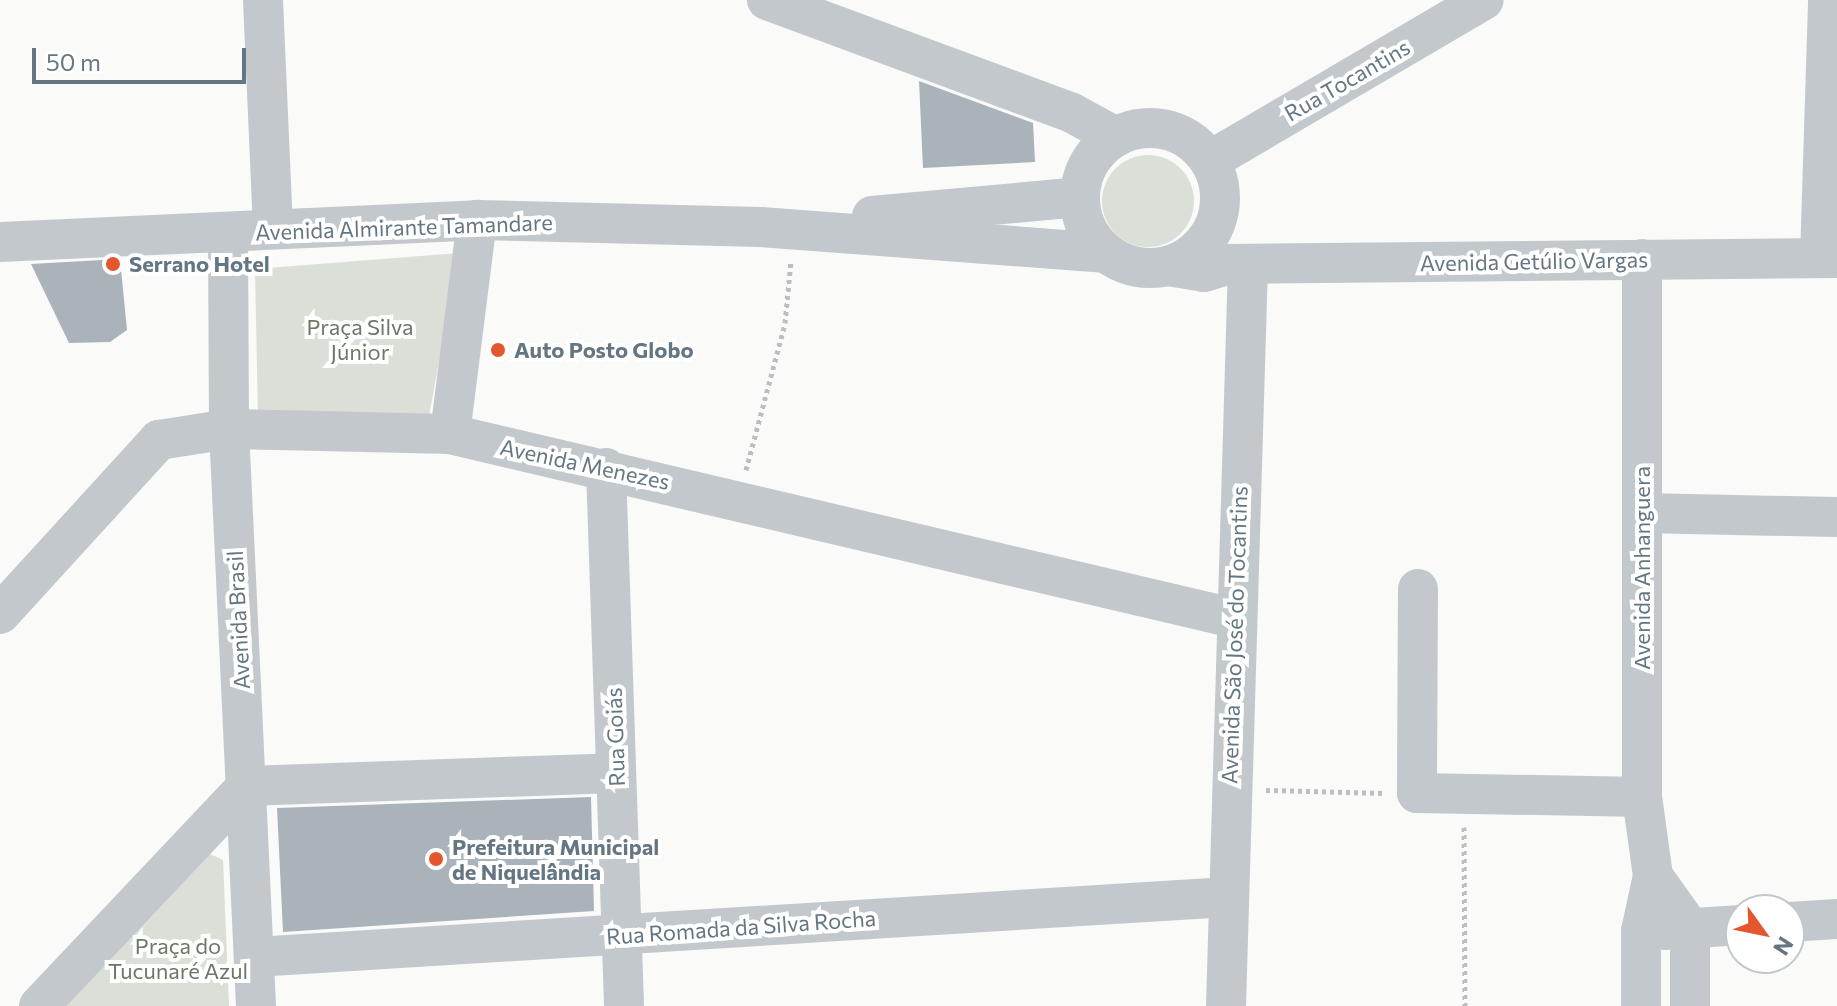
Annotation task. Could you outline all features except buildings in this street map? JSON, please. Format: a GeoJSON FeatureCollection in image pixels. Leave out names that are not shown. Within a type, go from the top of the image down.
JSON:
{"type":"FeatureCollection","features":[{"type":"Feature","properties":{"kind":"street"},"geometry":{"type":"LineString","coordinates":[[263,0],[273,226]]}},
{"type":"Feature","properties":{"kind":"street"},"geometry":{"type":"LineString","coordinates":[[767,0],[1072,113],[1116,137]]}},
{"type":"Feature","properties":{"kind":"street","name":"Rua Tocantins"},"geometry":{"type":"LineString","coordinates":[[1211,160],[1484,0]]}},
{"type":"Feature","properties":{"kind":"street"},"geometry":{"type":"LineString","coordinates":[[1828,0],[1829,258]]}},
{"type":"Feature","properties":{"kind":"street"},"geometry":{"type":"LineString","coordinates":[[1104,253],[1081,217],[1079,197],[1085,169],[1116,137],[1154,126],[1179,132],[1211,160],[1228,255]]}},
{"type":"Feature","properties":{"kind":"street","name":"Avenida Almirante Tamandare"},"geometry":{"type":"LineString","coordinates":[[777,228],[1079,197]]}},
{"type":"Feature","properties":{"kind":"street"},"geometry":{"type":"LineString","coordinates":[[450,434],[477,220]]}},
{"type":"Feature","properties":{"kind":"street","name":"Avenida Almirante Tamandare"},"geometry":{"type":"LineString","coordinates":[[0,242],[228,234],[273,226],[477,220],[777,228],[1104,253]]}},
{"type":"Feature","properties":{"kind":"street","name":"Avenida Brasil"},"geometry":{"type":"LineString","coordinates":[[228,234],[229,429],[256,1006]]}},
{"type":"Feature","properties":{"kind":"street","name":"Avenida Getúlio Vargas"},"geometry":{"type":"LineString","coordinates":[[1104,253],[1146,269],[1168,266],[1204,272],[1228,255],[1829,258]]}},
{"type":"Feature","properties":{"kind":"street","name":"Avenida São José do Tocantins"},"geometry":{"type":"LineString","coordinates":[[1226,1006],[1233,618],[1228,255]]}},
{"type":"Feature","properties":{"kind":"street","name":"Avenida Anhanguera"},"geometry":{"type":"LineString","coordinates":[[1641,1006],[1641,931],[1653,876],[1642,797],[1642,259]]}},
{"type":"Feature","properties":{"kind":"street","name":"Avenida Menezes"},"geometry":{"type":"LineString","coordinates":[[0,614],[159,440],[229,429],[450,434],[739,498],[1233,618]]}},
{"type":"Feature","properties":{"kind":"street","name":"Rua Goiás"},"geometry":{"type":"LineString","coordinates":[[606,468],[624,1006]]}},
{"type":"Feature","properties":{"kind":"street"},"geometry":{"type":"LineString","coordinates":[[1642,513],[1837,517]]}},
{"type":"Feature","properties":{"kind":"street"},"geometry":{"type":"LineString","coordinates":[[1418,589],[1417,793],[1642,797]]}},
{"type":"Feature","properties":{"kind":"street"},"geometry":{"type":"LineString","coordinates":[[39,1006],[247,786],[616,773]]}},
{"type":"Feature","properties":{"kind":"street","name":"Avenida Anhanguera"},"geometry":{"type":"LineString","coordinates":[[1653,876],[1690,928]]}},
{"type":"Feature","properties":{"kind":"street","name":"Rua Romada da Silva Rocha"},"geometry":{"type":"LineString","coordinates":[[255,957],[1228,897]]}},
{"type":"Feature","properties":{"kind":"street"},"geometry":{"type":"LineString","coordinates":[[1805,921],[1837,919]]}},
{"type":"Feature","properties":{"kind":"street"},"geometry":{"type":"LineString","coordinates":[[1641,931],[1725,926]]}},
{"type":"Feature","properties":{"kind":"street"},"geometry":{"type":"LineString","coordinates":[[1690,928],[1690,1006]]}},
{"type":"Feature","properties":{"kind":"path"},"geometry":{"type":"LineString","coordinates":[[739,498],[785,323],[777,228]]}},
{"type":"Feature","properties":{"kind":"path"},"geometry":{"type":"LineString","coordinates":[[1230,789],[1417,793]]}},
{"type":"Feature","properties":{"kind":"path"},"geometry":{"type":"LineString","coordinates":[[1464,794],[1465,1006]]}},
{"type":"Feature","properties":{"kind":"green space"},"geometry":{"type":"Polygon","coordinates":[[[1148,155],[1166,158],[1181,168],[1191,183],[1194,201],[1191,219],[1181,234],[1166,244],[1148,247],[1130,244],[1115,234],[1105,219],[1102,201],[1105,183],[1115,168],[1130,158],[1148,155]]]}},
{"type":"Feature","properties":{"kind":"green space","name":"Praça Silva Júnior"},"geometry":{"type":"Polygon","coordinates":[[[459,253],[429,416],[258,417],[255,269],[459,253]]]}},
{"type":"Feature","properties":{"kind":"green space","name":"Praça do Tucunaré Azul"},"geometry":{"type":"Polygon","coordinates":[[[210,854],[223,860],[229,1006],[64,1006],[210,854]]]}},
{"type":"Feature","properties":{"kind":"place","name":"Serrano Hotel"},"geometry":{"type":"Point","coordinates":[113,264]}},
{"type":"Feature","properties":{"kind":"place","name":"Auto Posto Globo"},"geometry":{"type":"Point","coordinates":[498,350]}},
{"type":"Feature","properties":{"kind":"place","name":"Prefeitura Municipal de Niquelândia"},"geometry":{"type":"Point","coordinates":[436,859]}}]}
